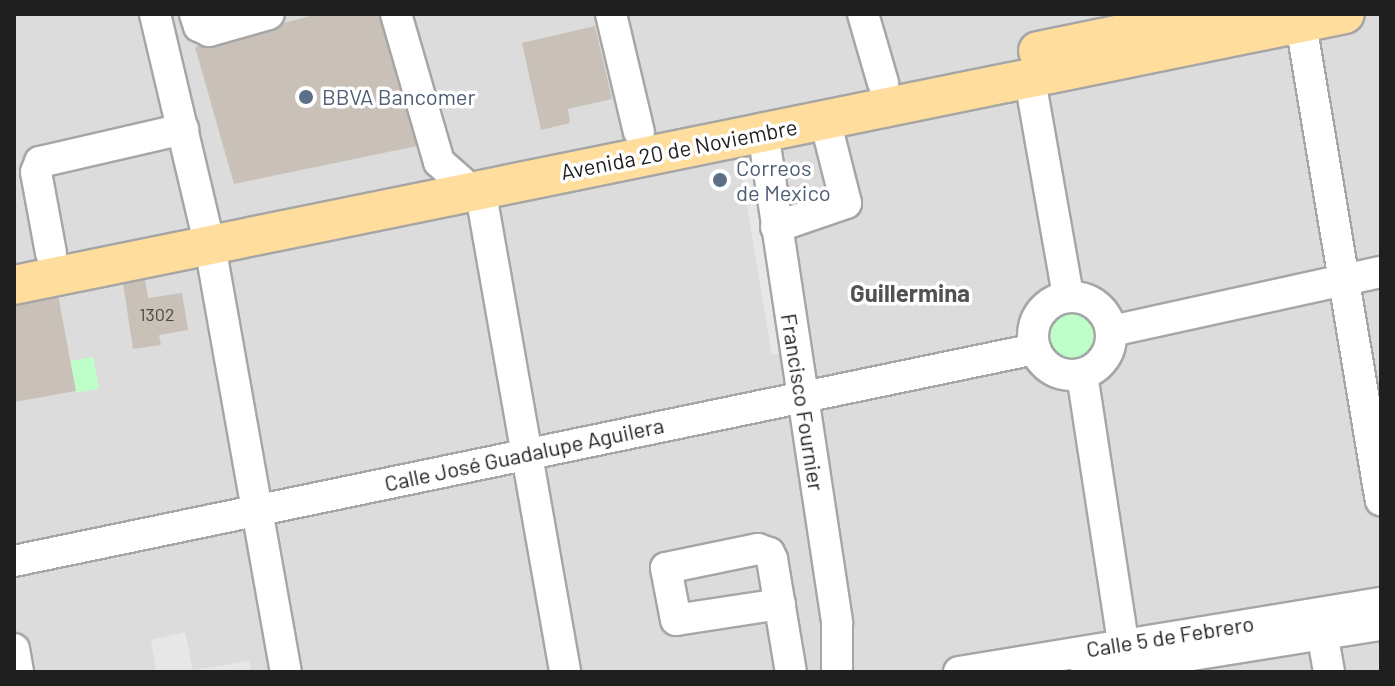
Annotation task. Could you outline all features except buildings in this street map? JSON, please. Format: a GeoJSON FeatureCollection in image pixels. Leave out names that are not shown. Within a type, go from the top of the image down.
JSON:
{"type":"FeatureCollection","features":[{"type":"Feature","properties":{"kind":"main road","name":"Avenida 20 de Noviembre"},"geometry":{"type":"LineString","coordinates":[[461,180],[639,132],[883,83],[1104,26],[1219,14]]}},
{"type":"Feature","properties":{"kind":"main road","name":"Avenida 20 de Noviembre"},"geometry":{"type":"LineString","coordinates":[[14,285],[208,234],[461,180],[763,132],[1345,14]]}},
{"type":"Feature","properties":{"kind":"main road","name":"Avenida 20 de Noviembre"},"geometry":{"type":"LineString","coordinates":[[14,260],[208,234]]}},
{"type":"Feature","properties":{"kind":"street"},"geometry":{"type":"LineString","coordinates":[[155,14],[208,234],[286,672]]}},
{"type":"Feature","properties":{"kind":"street"},"geometry":{"type":"LineString","coordinates":[[195,14],[199,26],[209,31],[269,14]]}},
{"type":"Feature","properties":{"kind":"street"},"geometry":{"type":"LineString","coordinates":[[396,14],[436,154],[461,180],[485,215],[565,672]]}},
{"type":"Feature","properties":{"kind":"street"},"geometry":{"type":"LineString","coordinates":[[611,14],[639,132]]}},
{"type":"Feature","properties":{"kind":"street"},"geometry":{"type":"LineString","coordinates":[[863,14],[883,83]]}},
{"type":"Feature","properties":{"kind":"street"},"geometry":{"type":"LineString","coordinates":[[1301,24],[1381,500]]}},
{"type":"Feature","properties":{"kind":"street"},"geometry":{"type":"LineString","coordinates":[[1030,80],[1068,296]]}},
{"type":"Feature","properties":{"kind":"street"},"geometry":{"type":"LineString","coordinates":[[776,227],[846,203],[825,120]]}},
{"type":"Feature","properties":{"kind":"street"},"geometry":{"type":"LineString","coordinates":[[51,253],[36,172],[40,162],[183,129]]}},
{"type":"Feature","properties":{"kind":"street","name":"Francisco Fournier"},"geometry":{"type":"LineString","coordinates":[[763,132],[837,623],[837,672]]}},
{"type":"Feature","properties":{"kind":"street"},"geometry":{"type":"LineString","coordinates":[[1112,331],[1381,272]]}},
{"type":"Feature","properties":{"kind":"street"},"geometry":{"type":"LineString","coordinates":[[1068,296],[1092,301],[1112,331],[1101,363],[1082,374],[1053,370],[1035,349],[1038,315],[1068,296]]}},
{"type":"Feature","properties":{"kind":"street","name":"Calle José Guadalupe Aguilera"},"geometry":{"type":"LineString","coordinates":[[14,561],[1035,349]]}},
{"type":"Feature","properties":{"kind":"street"},"geometry":{"type":"LineString","coordinates":[[1082,374],[1125,654]]}},
{"type":"Feature","properties":{"kind":"street","name":"Calle 5 de Febrero"},"geometry":{"type":"LineString","coordinates":[[959,672],[1125,654],[1161,656],[1320,624],[1381,603]]}},
{"type":"Feature","properties":{"kind":"street"},"geometry":{"type":"LineString","coordinates":[[780,604],[791,672]]}},
{"type":"Feature","properties":{"kind":"street"},"geometry":{"type":"LineString","coordinates":[[1320,624],[1329,672]]}},
{"type":"Feature","properties":{"kind":"street","name":"Calle 5 de Febrero"},"geometry":{"type":"LineString","coordinates":[[1320,624],[1381,625]]}},
{"type":"Feature","properties":{"kind":"street"},"geometry":{"type":"LineString","coordinates":[[14,649],[18,672]]}},
{"type":"Feature","properties":{"kind":"street","name":"Calle 5 de Febrero"},"geometry":{"type":"LineString","coordinates":[[1086,672],[1125,654]]}},
{"type":"Feature","properties":{"kind":"shaded area"},"geometry":{"type":"Polygon","coordinates":[[[14,14],[1381,14],[1381,672],[14,672],[14,14]]]}},
{"type":"Feature","properties":{"kind":"shaded area"},"geometry":{"type":"Polygon","coordinates":[[[752,156],[783,353],[772,355],[739,159],[752,156]]]}},
{"type":"Feature","properties":{"kind":"shaded area"},"geometry":{"type":"Polygon","coordinates":[[[185,632],[193,670],[249,661],[251,672],[156,672],[151,640],[185,632]]]}},
{"type":"Feature","properties":{"kind":"green space"},"geometry":{"type":"Polygon","coordinates":[[[1072,308],[1092,316],[1100,336],[1092,356],[1072,364],[1052,356],[1044,336],[1052,316],[1072,308]]]}},
{"type":"Feature","properties":{"kind":"green space"},"geometry":{"type":"Polygon","coordinates":[[[93,357],[99,388],[76,393],[69,362],[93,357]]]}},
{"type":"Feature","properties":{"kind":"place","name":"BBVA Bancomer"},"geometry":{"type":"Point","coordinates":[306,97]}},
{"type":"Feature","properties":{"kind":"place","name":"Correos de Mexico"},"geometry":{"type":"Point","coordinates":[720,180]}},
{"type":"Feature","properties":{"kind":"district","name":"Guillermina"},"geometry":{"type":"Point","coordinates":[910,293]}}]}
